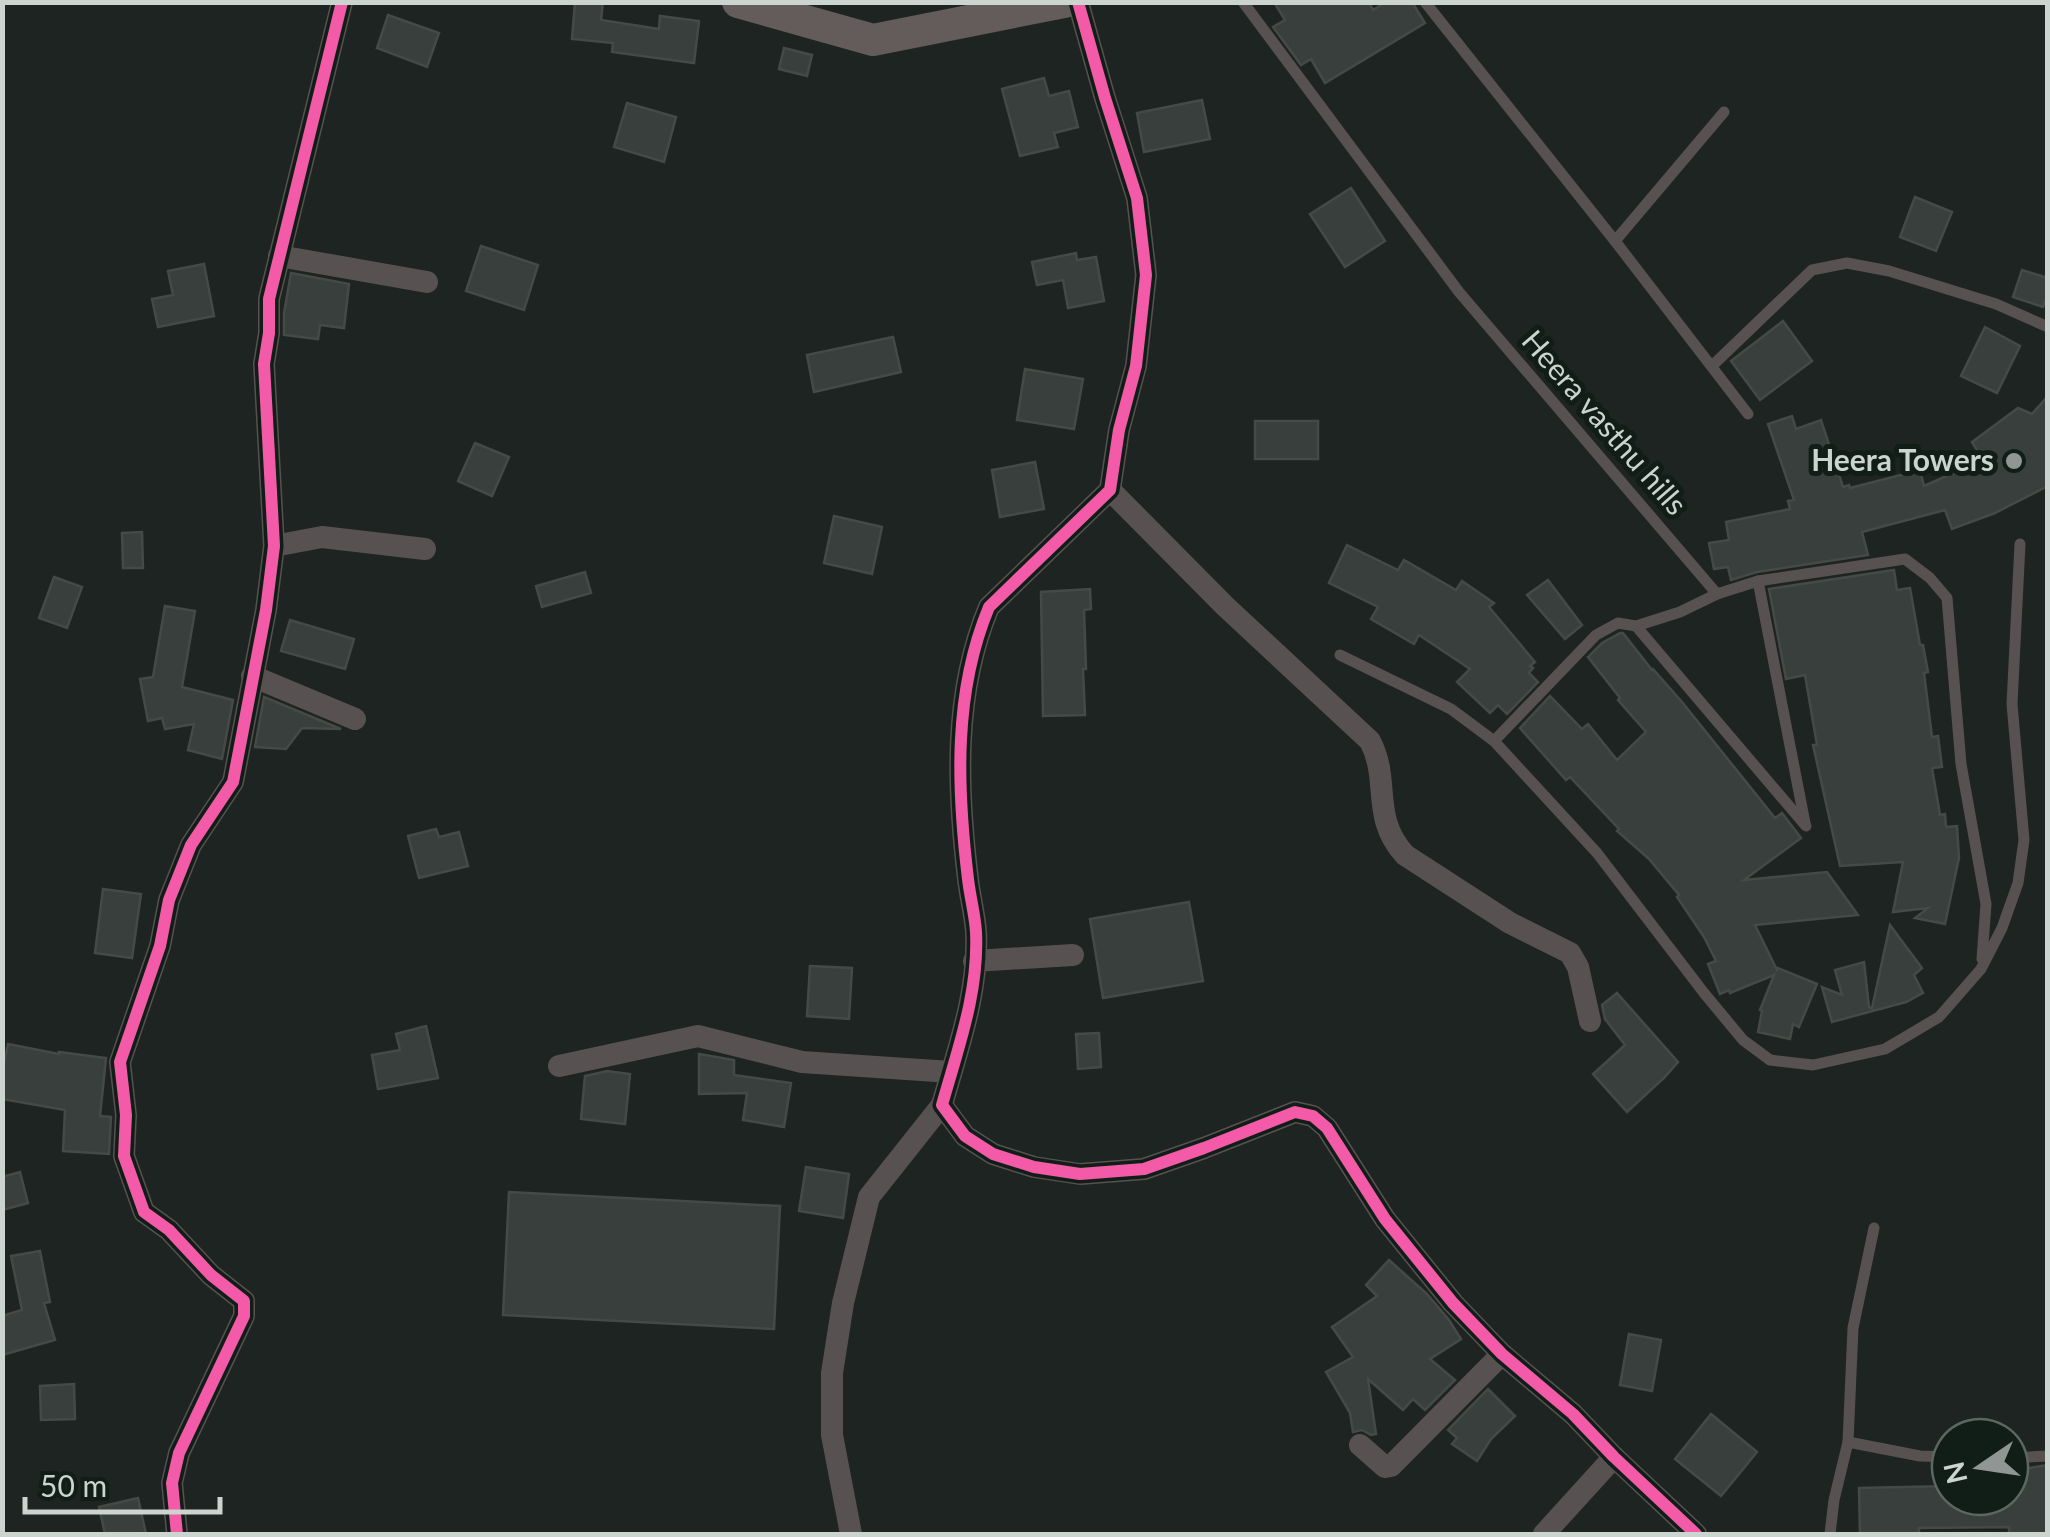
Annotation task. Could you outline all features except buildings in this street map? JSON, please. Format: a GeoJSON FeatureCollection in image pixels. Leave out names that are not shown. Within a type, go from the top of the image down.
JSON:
{"type":"FeatureCollection","features":[{"type":"Feature","properties":{"kind":"street"},"geometry":{"type":"LineString","coordinates":[[177,1534],[172,1483],[179,1453],[244,1316],[244,1300],[211,1275],[170,1230],[144,1212],[124,1156],[126,1115],[120,1062],[160,946],[169,900],[190,845],[233,782],[266,610],[274,546],[264,364],[269,299],[342,2]]}},
{"type":"Feature","properties":{"kind":"street"},"geometry":{"type":"LineString","coordinates":[[738,2],[873,40],[1064,2]]}},
{"type":"Feature","properties":{"kind":"street"},"geometry":{"type":"LineString","coordinates":[[851,1534],[832,1435],[832,1373],[843,1302],[869,1198],[942,1104],[972,997],[976,933],[959,758],[965,683],[989,607],[1110,490],[1119,430],[1136,366],[1146,275],[1137,198],[1078,2]]}},
{"type":"Feature","properties":{"kind":"street"},"geometry":{"type":"LineString","coordinates":[[279,256],[427,282]]}},
{"type":"Feature","properties":{"kind":"street"},"geometry":{"type":"LineString","coordinates":[[1110,490],[1370,741],[1380,767],[1380,798],[1387,828],[1396,845],[1510,923],[1570,953],[1578,966],[1590,1020]]}},
{"type":"Feature","properties":{"kind":"street"},"geometry":{"type":"LineString","coordinates":[[274,546],[322,537],[425,549]]}},
{"type":"Feature","properties":{"kind":"street"},"geometry":{"type":"LineString","coordinates":[[252,676],[355,719]]}},
{"type":"Feature","properties":{"kind":"street"},"geometry":{"type":"LineString","coordinates":[[974,961],[1073,955]]}},
{"type":"Feature","properties":{"kind":"street"},"geometry":{"type":"LineString","coordinates":[[559,1066],[698,1036],[802,1062],[951,1072]]}},
{"type":"Feature","properties":{"kind":"street"},"geometry":{"type":"LineString","coordinates":[[942,1104],[964,1136],[992,1154],[1034,1168],[1080,1174],[1144,1169],[1295,1112],[1313,1116],[1327,1128],[1385,1219],[1453,1302],[1502,1354],[1574,1414],[1696,1534]]}},
{"type":"Feature","properties":{"kind":"street"},"geometry":{"type":"LineString","coordinates":[[1360,1445],[1385,1468],[1391,1466],[1502,1354]]}},
{"type":"Feature","properties":{"kind":"street"},"geometry":{"type":"LineString","coordinates":[[1544,1534],[1614,1457]]}},
{"type":"Feature","properties":{"kind":"lane","name":"Heera vasthu hills"},"geometry":{"type":"LineString","coordinates":[[1243,2],[1459,292],[1718,594]]}},
{"type":"Feature","properties":{"kind":"lane"},"geometry":{"type":"LineString","coordinates":[[1426,2],[1748,414]]}},
{"type":"Feature","properties":{"kind":"lane"},"geometry":{"type":"LineString","coordinates":[[1615,241],[1724,112]]}},
{"type":"Feature","properties":{"kind":"lane"},"geometry":{"type":"LineString","coordinates":[[1712,366],[1812,270],[1848,263],[1890,270],[2048,327]]}},
{"type":"Feature","properties":{"kind":"lane"},"geometry":{"type":"LineString","coordinates":[[1340,655],[1451,709],[1494,741],[1597,854],[1743,1040],[1770,1060],[1813,1065],[1885,1049],[1940,1017],[1981,968],[2002,928],[2018,884],[2024,840],[2012,704],[2020,544]]}},
{"type":"Feature","properties":{"kind":"lane"},"geometry":{"type":"LineString","coordinates":[[1494,741],[1596,634],[1618,623],[1636,626],[1758,581],[1905,559],[1930,578],[1947,598],[1962,764],[1986,904],[1981,968]]}},
{"type":"Feature","properties":{"kind":"lane"},"geometry":{"type":"LineString","coordinates":[[1636,626],[1806,826],[1758,581]]}},
{"type":"Feature","properties":{"kind":"lane"},"geometry":{"type":"LineString","coordinates":[[1830,1534],[1848,1442],[1853,1328],[1874,1228]]}},
{"type":"Feature","properties":{"kind":"lane"},"geometry":{"type":"LineString","coordinates":[[1848,1442],[1930,1456]]}},
{"type":"Feature","properties":{"kind":"cycle path"},"geometry":{"type":"LineString","coordinates":[[177,1534],[172,1483],[179,1453],[244,1316],[244,1301],[211,1275],[169,1230],[144,1212],[124,1156],[126,1115],[120,1062],[160,946],[169,900],[191,845],[233,782],[266,610],[274,546],[264,364],[269,299],[342,2]]}},
{"type":"Feature","properties":{"kind":"cycle path"},"geometry":{"type":"LineString","coordinates":[[1078,2],[1137,198],[1146,275],[1136,366],[1119,430],[1110,490],[989,607],[977,640],[964,707],[960,776],[976,954],[966,1020],[942,1105],[965,1136],[993,1154],[1034,1167],[1080,1174],[1144,1169],[1295,1112],[1313,1116],[1327,1128],[1385,1219],[1453,1303],[1502,1354],[1573,1414],[1696,1534]]}},
{"type":"Feature","properties":{"kind":"place","name":"Heera Towers"},"geometry":{"type":"Point","coordinates":[2014,461]}}]}
